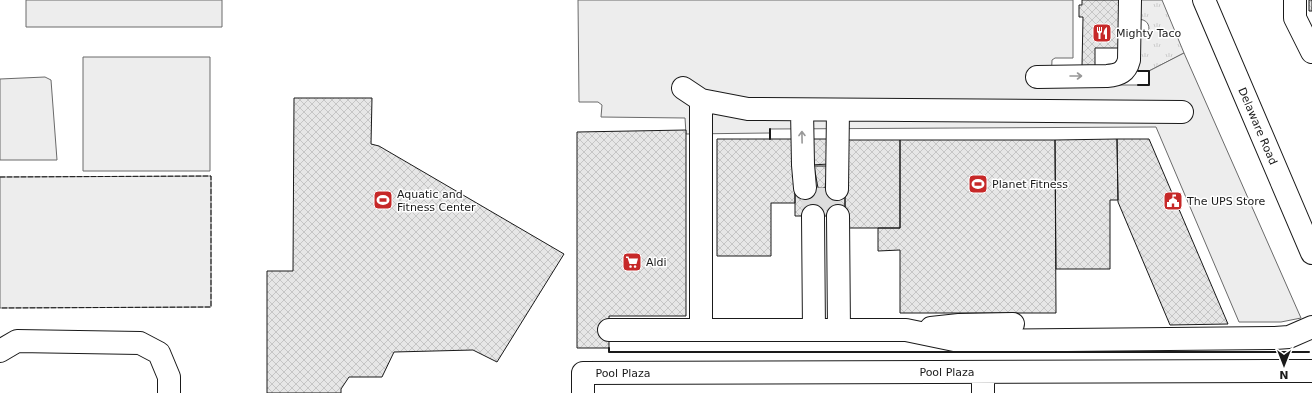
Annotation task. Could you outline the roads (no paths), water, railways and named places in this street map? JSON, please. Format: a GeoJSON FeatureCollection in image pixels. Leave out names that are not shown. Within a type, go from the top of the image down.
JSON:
{"type":"FeatureCollection","features":[{"type":"Feature","properties":{"kind":"street"},"geometry":{"type":"LineString","coordinates":[[1037,77],[1107,76],[1116,75],[1123,72],[1128,66],[1129,60],[1130,0]]}},
{"type":"Feature","properties":{"kind":"street","name":"Delaware Road"},"geometry":{"type":"LineString","coordinates":[[1204,0],[1312,253]]}},
{"type":"Feature","properties":{"kind":"street"},"geometry":{"type":"LineString","coordinates":[[1295,0],[1296,18],[1312,52]]}},
{"type":"Feature","properties":{"kind":"street"},"geometry":{"type":"LineString","coordinates":[[683,88],[701,100],[748,109],[1182,112]]}},
{"type":"Feature","properties":{"kind":"street"},"geometry":{"type":"LineString","coordinates":[[701,100],[701,329]]}},
{"type":"Feature","properties":{"kind":"street"},"geometry":{"type":"LineString","coordinates":[[802,110],[803,165],[821,189],[838,165],[838,110]]}},
{"type":"Feature","properties":{"kind":"street"},"geometry":{"type":"LineString","coordinates":[[823,330],[822,216],[823,330]]}},
{"type":"Feature","properties":{"kind":"street"},"geometry":{"type":"LineString","coordinates":[[609,330],[906,330],[959,325],[1014,324]]}},
{"type":"Feature","properties":{"kind":"street"},"geometry":{"type":"LineString","coordinates":[[906,330],[959,341],[1275,338],[1289,337],[1312,327]]}},
{"type":"Feature","properties":{"kind":"street"},"geometry":{"type":"LineString","coordinates":[[0,351],[17,341],[140,343],[160,353],[169,377],[169,393]]}},
{"type":"Feature","properties":{"kind":"street","name":"Pool Plaza"},"geometry":{"type":"LineString","coordinates":[[583,383],[983,382],[1312,371]]}},
{"type":"Feature","properties":{"kind":"tunnel"},"geometry":{"type":"LineString","coordinates":[[812,188],[813,216]]}},
{"type":"Feature","properties":{"kind":"tunnel"},"geometry":{"type":"LineString","coordinates":[[830,188],[830,216]]}},
{"type":"Feature","properties":{"kind":"place","name":"Mighty Taco"},"geometry":{"type":"Point","coordinates":[1102,33]}},
{"type":"Feature","properties":{"kind":"place","name":"Planet Fitness"},"geometry":{"type":"Point","coordinates":[978,184]}},
{"type":"Feature","properties":{"kind":"place","name":"Aquatic and Fitness Center"},"geometry":{"type":"Point","coordinates":[383,200]}},
{"type":"Feature","properties":{"kind":"place","name":"The UPS Store"},"geometry":{"type":"Point","coordinates":[1173,201]}},
{"type":"Feature","properties":{"kind":"place","name":"Aldi"},"geometry":{"type":"Point","coordinates":[632,262]}}]}
